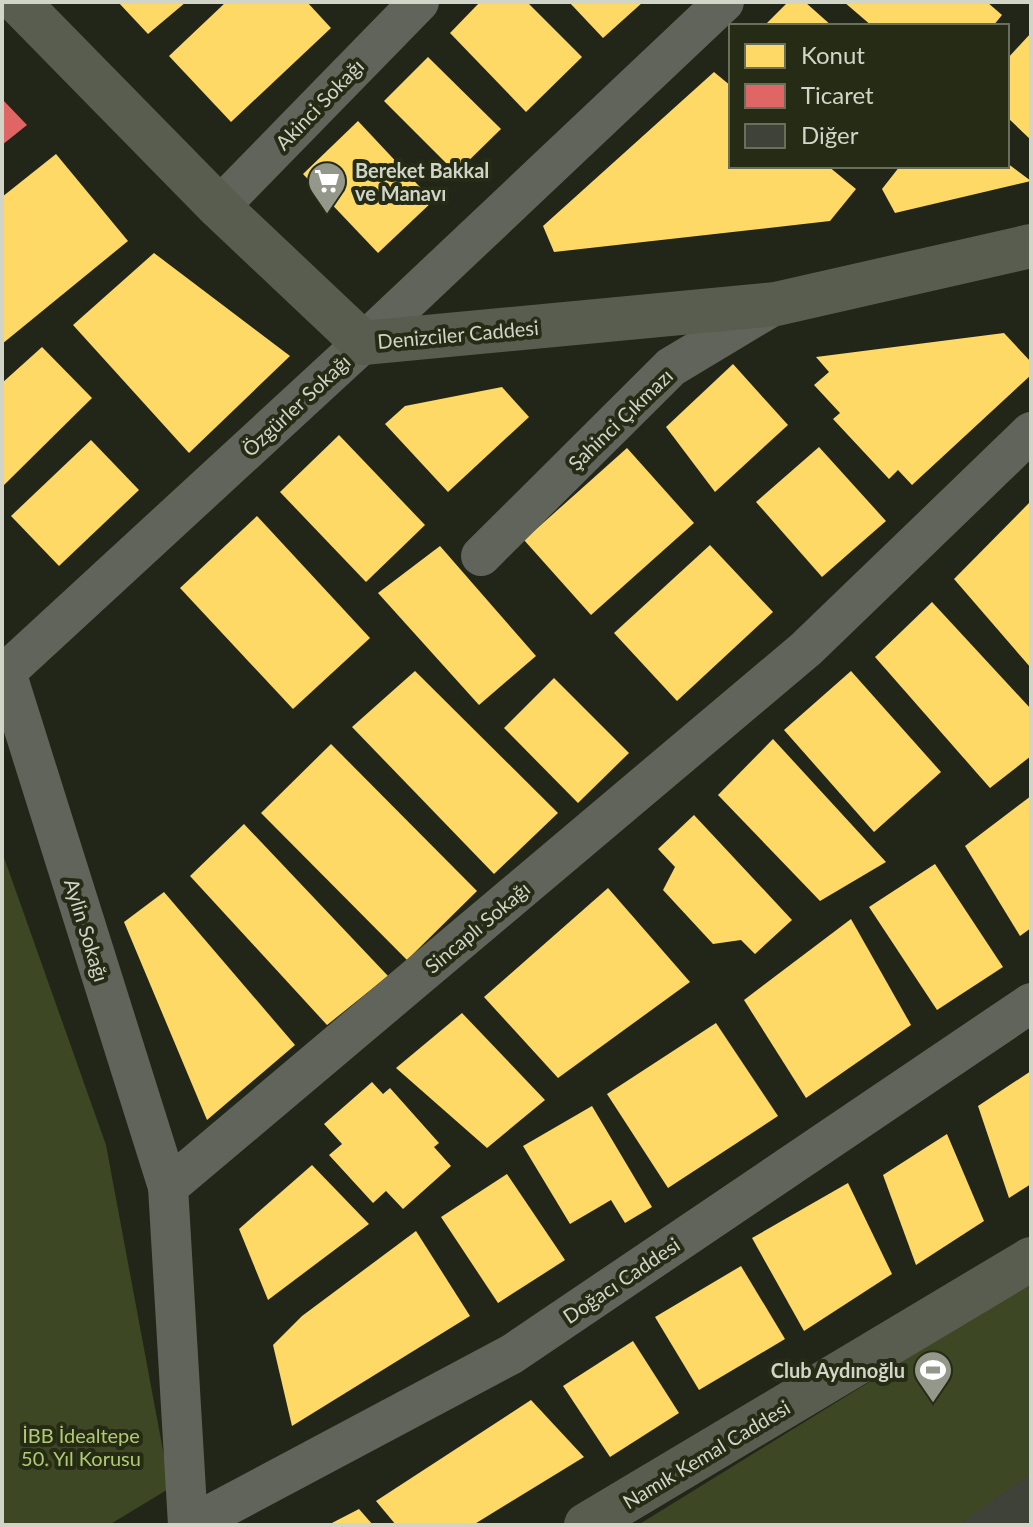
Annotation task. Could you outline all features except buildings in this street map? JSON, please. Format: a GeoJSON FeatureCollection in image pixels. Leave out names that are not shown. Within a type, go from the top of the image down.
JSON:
{"type":"FeatureCollection","features":[{"type":"Feature","properties":{"kind":"street","name":"Denizciler Caddesi"},"geometry":{"type":"LineString","coordinates":[[18,2],[219,207],[363,343],[776,304],[1031,246]]}},
{"type":"Feature","properties":{"kind":"street","name":"Akinci Sokağı"},"geometry":{"type":"LineString","coordinates":[[219,207],[419,2]]}},
{"type":"Feature","properties":{"kind":"street","name":"Özgürler Sokağı"},"geometry":{"type":"LineString","coordinates":[[6,672],[363,343],[724,2]]}},
{"type":"Feature","properties":{"kind":"street","name":"Şahinci Çıkmazı"},"geometry":{"type":"LineString","coordinates":[[481,556],[671,367],[776,304]]}},
{"type":"Feature","properties":{"kind":"street","name":"Sincaplı Sokağı"},"geometry":{"type":"LineString","coordinates":[[168,1187],[806,649],[1031,432]]}},
{"type":"Feature","properties":{"kind":"street","name":"Aylin Sokağı"},"geometry":{"type":"LineString","coordinates":[[6,672],[168,1187]]}},
{"type":"Feature","properties":{"kind":"street","name":"Doğacı Caddesi"},"geometry":{"type":"LineString","coordinates":[[189,1525],[512,1354],[1031,1003]]}},
{"type":"Feature","properties":{"kind":"street"},"geometry":{"type":"LineString","coordinates":[[168,1187],[189,1525]]}},
{"type":"Feature","properties":{"kind":"street","name":"Namık Kemal Caddesi"},"geometry":{"type":"LineString","coordinates":[[586,1525],[1031,1259]]}},
{"type":"Feature","properties":{"kind":"green space","name":"İBB İdealtepe 50. Yıl Korusu"},"geometry":{"type":"Polygon","coordinates":[[[2,852],[106,1145],[170,1488],[109,1525],[2,1525],[2,852]]]}},
{"type":"Feature","properties":{"kind":"green space","name":"Club Aydınoğlu"},"geometry":{"type":"Polygon","coordinates":[[[1031,1282],[1031,1525],[638,1525],[1031,1282]]]}},
{"type":"Feature","properties":{"kind":"place","name":"Bereket Bakkal ve Manavı"},"geometry":{"type":"Point","coordinates":[327,215]}},
{"type":"Feature","properties":{"kind":"place","name":"Club Aydınoğlu"},"geometry":{"type":"Point","coordinates":[933,1404]}}]}
